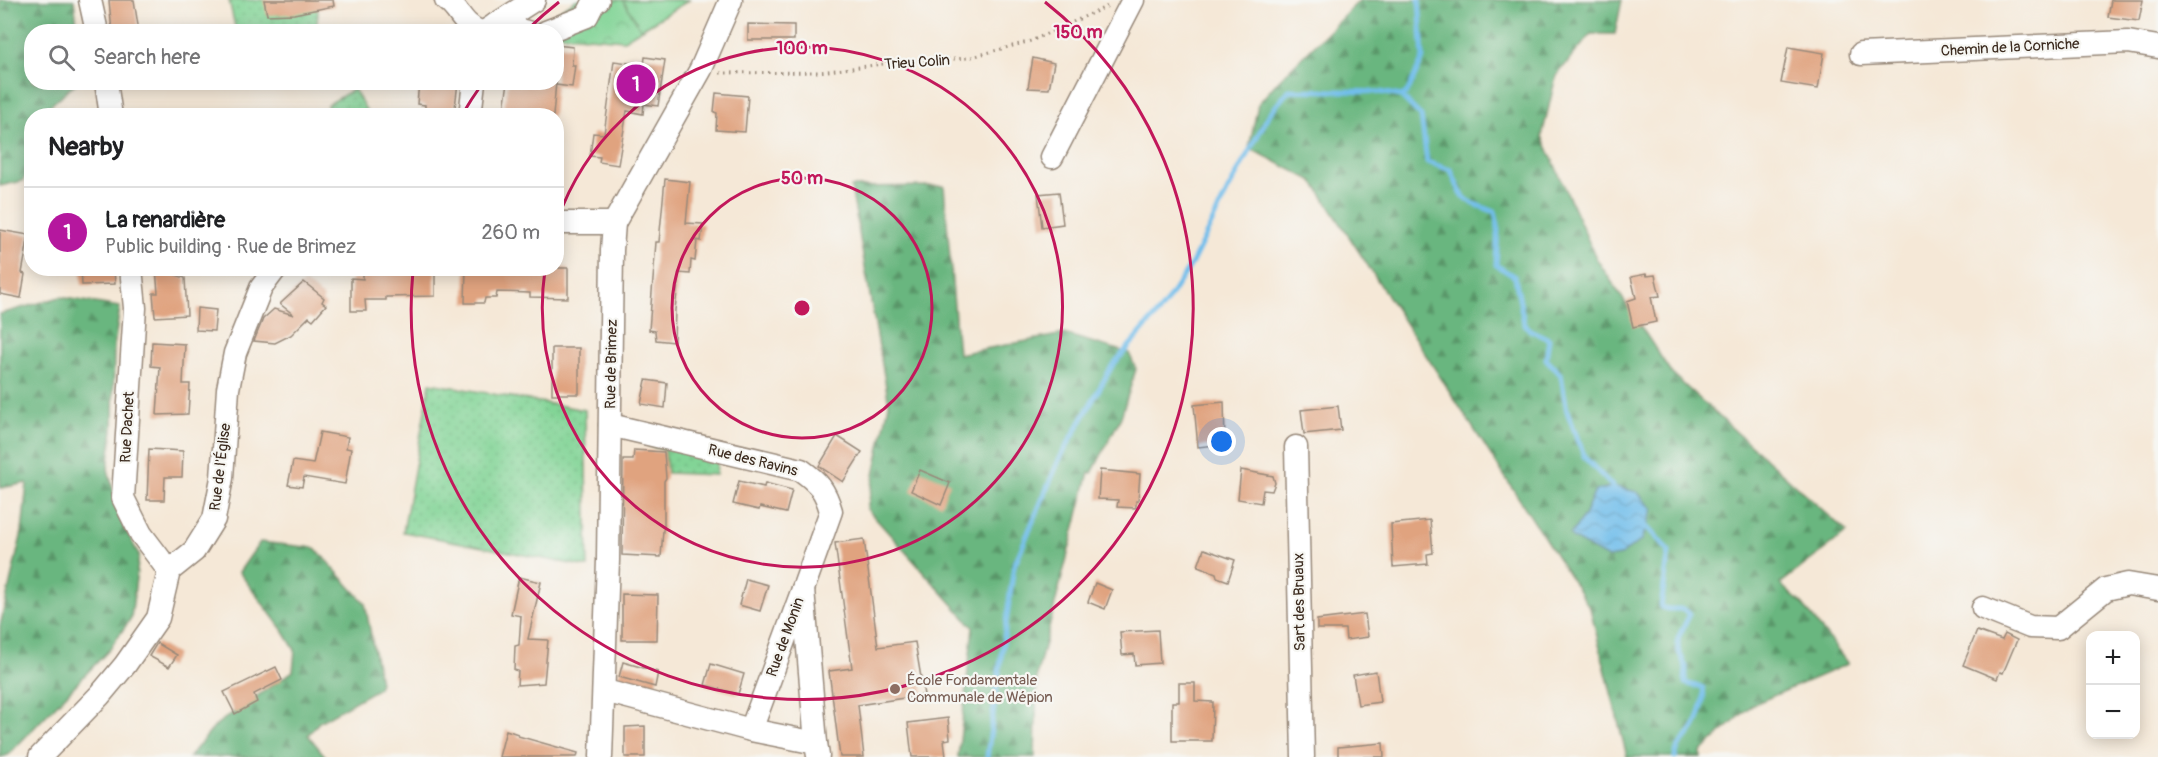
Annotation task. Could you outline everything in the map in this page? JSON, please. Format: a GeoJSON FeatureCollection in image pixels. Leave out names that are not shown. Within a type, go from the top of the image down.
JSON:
{"type":"FeatureCollection","features":[{"type":"Feature","properties":{"kind":"street"},"geometry":{"type":"LineString","coordinates":[[90,0],[96,24]]}},
{"type":"Feature","properties":{"kind":"street"},"geometry":{"type":"LineString","coordinates":[[446,0],[452,4],[466,24]]}},
{"type":"Feature","properties":{"kind":"street"},"geometry":{"type":"LineString","coordinates":[[495,24],[534,0]]}},
{"type":"Feature","properties":{"kind":"street"},"geometry":{"type":"LineString","coordinates":[[564,25],[587,16],[593,4],[598,0]]}},
{"type":"Feature","properties":{"kind":"street","name":"Rue de Brimez"},"geometry":{"type":"LineString","coordinates":[[601,757],[605,691],[614,223],[701,69],[731,0]]}},
{"type":"Feature","properties":{"kind":"street"},"geometry":{"type":"LineString","coordinates":[[1052,157],[1123,2]]}},
{"type":"Feature","properties":{"kind":"street","name":"Chemin de la Corniche"},"geometry":{"type":"LineString","coordinates":[[1861,54],[2128,42],[2158,47]]}},
{"type":"Feature","properties":{"kind":"street"},"geometry":{"type":"LineString","coordinates":[[107,90],[110,108]]}},
{"type":"Feature","properties":{"kind":"street"},"geometry":{"type":"LineString","coordinates":[[471,108],[473,90]]}},
{"type":"Feature","properties":{"kind":"street"},"geometry":{"type":"LineString","coordinates":[[564,223],[614,223]]}},
{"type":"Feature","properties":{"kind":"street","name":"Rue Dachet"},"geometry":{"type":"LineString","coordinates":[[132,276],[135,308],[123,498],[141,534],[169,571]]}},
{"type":"Feature","properties":{"kind":"street","name":"Rue de l'Église"},"geometry":{"type":"LineString","coordinates":[[169,571],[194,550],[214,519],[223,468],[228,389],[235,354],[261,288],[270,276]]}},
{"type":"Feature","properties":{"kind":"street","name":"Rue des Ravins"},"geometry":{"type":"LineString","coordinates":[[610,425],[801,470],[819,483],[831,511],[803,589]]}},
{"type":"Feature","properties":{"kind":"street","name":"Sart des Bruaux"},"geometry":{"type":"LineString","coordinates":[[1296,447],[1303,757]]}},
{"type":"Feature","properties":{"kind":"street"},"geometry":{"type":"LineString","coordinates":[[40,757],[100,695],[132,656],[158,618],[169,571]]}},
{"type":"Feature","properties":{"kind":"street"},"geometry":{"type":"LineString","coordinates":[[1983,608],[2030,627],[2058,628],[2106,589],[2128,584],[2158,589]]}},
{"type":"Feature","properties":{"kind":"street","name":"Rue de Monin"},"geometry":{"type":"LineString","coordinates":[[751,730],[803,589]]}},
{"type":"Feature","properties":{"kind":"street","name":"Rue de Monin"},"geometry":{"type":"LineString","coordinates":[[605,691],[817,750],[803,589]]}},
{"type":"Feature","properties":{"kind":"path","name":"Trieu Colin"},"geometry":{"type":"LineString","coordinates":[[701,69],[724,74],[819,72],[884,64],[968,58],[1031,41],[1123,2]]}},
{"type":"Feature","properties":{"kind":"green space"},"geometry":{"type":"Polygon","coordinates":[[[0,0],[74,0],[77,24],[24,24],[24,90],[68,90],[48,108],[24,108],[24,179],[0,186],[0,0]]]}},
{"type":"Feature","properties":{"kind":"green space"},"geometry":{"type":"Polygon","coordinates":[[[229,0],[316,0],[317,24],[234,24],[229,0]]]}},
{"type":"Feature","properties":{"kind":"green space"},"geometry":{"type":"Polygon","coordinates":[[[576,0],[689,0],[624,40],[564,35],[564,24],[539,24],[576,0]]]}},
{"type":"Feature","properties":{"kind":"green space"},"geometry":{"type":"Polygon","coordinates":[[[623,0],[689,0],[641,29],[623,0]]]}},
{"type":"Feature","properties":{"kind":"green space"},"geometry":{"type":"Polygon","coordinates":[[[1360,0],[1622,0],[1615,34],[1591,34],[1556,76],[1542,136],[1596,258],[1672,374],[1847,532],[1780,584],[1803,605],[1848,664],[1752,705],[1701,752],[1701,757],[1627,757],[1590,608],[1313,181],[1249,148],[1258,104],[1278,81],[1360,0]]]}},
{"type":"Feature","properties":{"kind":"green space"},"geometry":{"type":"Polygon","coordinates":[[[355,90],[365,108],[327,108],[327,105],[355,90]]]}},
{"type":"Feature","properties":{"kind":"green space"},"geometry":{"type":"Polygon","coordinates":[[[944,186],[958,354],[1064,334],[1129,353],[1136,369],[1121,417],[1092,473],[1089,472],[1037,674],[1035,757],[958,757],[973,627],[867,509],[889,404],[851,187],[944,186]]]}},
{"type":"Feature","properties":{"kind":"green space"},"geometry":{"type":"Polygon","coordinates":[[[60,297],[120,307],[114,347],[113,429],[108,469],[120,519],[139,555],[131,618],[109,650],[8,755],[0,757],[0,626],[22,532],[27,483],[0,488],[0,314],[60,297]]]}},
{"type":"Feature","properties":{"kind":"green space"},"geometry":{"type":"Polygon","coordinates":[[[430,383],[585,410],[588,567],[403,532],[430,383]]]}},
{"type":"Feature","properties":{"kind":"green space"},"geometry":{"type":"Polygon","coordinates":[[[650,442],[697,451],[701,460],[717,463],[716,475],[667,473],[665,450],[649,446],[650,442]]]}},
{"type":"Feature","properties":{"kind":"green space"},"geometry":{"type":"Polygon","coordinates":[[[260,542],[315,548],[365,603],[380,683],[377,689],[319,722],[308,735],[326,757],[189,757],[217,724],[293,671],[295,650],[239,572],[260,542]]]}},
{"type":"Feature","properties":{"kind":"water"},"geometry":{"type":"Polygon","coordinates":[[[1613,486],[1637,492],[1653,509],[1642,540],[1619,556],[1608,558],[1570,535],[1584,516],[1595,491],[1613,486]]]}},
{"type":"Feature","properties":{"kind":"building"},"geometry":{"type":"Polygon","coordinates":[[[109,0],[134,0],[138,24],[111,24],[109,0]]]}},
{"type":"Feature","properties":{"kind":"building"},"geometry":{"type":"Polygon","coordinates":[[[264,0],[333,0],[334,6],[294,14],[267,15],[264,0]]]}},
{"type":"Feature","properties":{"kind":"building"},"geometry":{"type":"Polygon","coordinates":[[[2111,0],[2143,0],[2139,21],[2108,17],[2111,0]]]}},
{"type":"Feature","properties":{"kind":"building"},"geometry":{"type":"Polygon","coordinates":[[[748,24],[794,25],[794,40],[748,40],[748,24]]]}},
{"type":"Feature","properties":{"kind":"building"},"geometry":{"type":"Polygon","coordinates":[[[564,46],[573,47],[572,65],[575,65],[572,87],[564,86],[564,46]]]}},
{"type":"Feature","properties":{"kind":"building"},"geometry":{"type":"Polygon","coordinates":[[[1788,47],[1824,53],[1818,89],[1781,83],[1788,47]]]}},
{"type":"Feature","properties":{"kind":"building"},"geometry":{"type":"Polygon","coordinates":[[[645,57],[665,60],[658,106],[644,104],[643,114],[627,111],[618,165],[599,162],[600,157],[590,156],[593,133],[604,134],[614,61],[644,65],[645,57]]]}},
{"type":"Feature","properties":{"kind":"building"},"geometry":{"type":"Polygon","coordinates":[[[1033,58],[1054,63],[1049,89],[1028,88],[1033,58]]]}},
{"type":"Feature","properties":{"kind":"building"},"geometry":{"type":"Polygon","coordinates":[[[418,90],[457,90],[455,108],[425,108],[425,105],[417,104],[418,90]]]}},
{"type":"Feature","properties":{"kind":"building"},"geometry":{"type":"Polygon","coordinates":[[[507,90],[555,90],[554,108],[504,108],[507,90]]]}},
{"type":"Feature","properties":{"kind":"building"},"geometry":{"type":"Polygon","coordinates":[[[716,93],[748,96],[745,132],[716,130],[717,113],[714,112],[716,93]]]}},
{"type":"Feature","properties":{"kind":"building"},"geometry":{"type":"Polygon","coordinates":[[[665,179],[690,182],[686,223],[703,224],[701,241],[697,240],[695,261],[691,260],[690,274],[679,273],[674,342],[656,340],[655,331],[649,330],[656,242],[659,242],[665,179]]]}},
{"type":"Feature","properties":{"kind":"building"},"geometry":{"type":"Polygon","coordinates":[[[1059,192],[1063,224],[1042,227],[1038,194],[1059,192]]]}},
{"type":"Feature","properties":{"kind":"building"},"geometry":{"type":"Polygon","coordinates":[[[0,230],[24,234],[22,273],[25,276],[21,298],[0,294],[0,230]]]}},
{"type":"Feature","properties":{"kind":"building"},"geometry":{"type":"Polygon","coordinates":[[[564,268],[568,268],[568,298],[530,297],[530,293],[497,292],[496,298],[485,298],[484,303],[465,303],[466,276],[564,276],[564,268]]]}},
{"type":"Feature","properties":{"kind":"building"},"geometry":{"type":"Polygon","coordinates":[[[1646,274],[1647,276],[1655,275],[1660,296],[1651,297],[1656,322],[1633,327],[1627,301],[1636,298],[1631,277],[1646,274]]]}},
{"type":"Feature","properties":{"kind":"building"},"geometry":{"type":"Polygon","coordinates":[[[81,276],[114,276],[115,284],[82,285],[81,276]]]}},
{"type":"Feature","properties":{"kind":"building"},"geometry":{"type":"Polygon","coordinates":[[[157,276],[185,278],[187,315],[155,317],[153,293],[158,293],[157,276]]]}},
{"type":"Feature","properties":{"kind":"building"},"geometry":{"type":"Polygon","coordinates":[[[363,276],[435,276],[435,296],[365,300],[366,311],[351,311],[351,278],[363,279],[363,276]]]}},
{"type":"Feature","properties":{"kind":"building"},"geometry":{"type":"Polygon","coordinates":[[[304,282],[324,298],[322,302],[326,305],[313,320],[309,317],[291,335],[275,343],[254,341],[263,319],[274,309],[294,315],[280,304],[304,282]]]}},
{"type":"Feature","properties":{"kind":"building"},"geometry":{"type":"Polygon","coordinates":[[[197,308],[216,310],[214,331],[196,330],[197,308]]]}},
{"type":"Feature","properties":{"kind":"building"},"geometry":{"type":"Polygon","coordinates":[[[152,342],[185,344],[183,384],[190,384],[188,414],[157,415],[160,367],[151,366],[152,342]]]}},
{"type":"Feature","properties":{"kind":"building"},"geometry":{"type":"Polygon","coordinates":[[[552,348],[579,348],[579,394],[552,394],[552,348]]]}},
{"type":"Feature","properties":{"kind":"building"},"geometry":{"type":"Polygon","coordinates":[[[646,380],[667,383],[665,408],[641,404],[646,380]]]}},
{"type":"Feature","properties":{"kind":"building"},"geometry":{"type":"Polygon","coordinates":[[[1224,402],[1225,444],[1198,447],[1194,405],[1224,402]]]}},
{"type":"Feature","properties":{"kind":"building"},"geometry":{"type":"Polygon","coordinates":[[[1338,406],[1341,430],[1304,434],[1301,410],[1338,406]]]}},
{"type":"Feature","properties":{"kind":"building"},"geometry":{"type":"Polygon","coordinates":[[[320,432],[348,437],[346,448],[351,449],[345,484],[304,477],[302,487],[288,485],[293,461],[313,464],[320,432]]]}},
{"type":"Feature","properties":{"kind":"building"},"geometry":{"type":"Polygon","coordinates":[[[837,436],[862,452],[843,482],[819,466],[837,436]]]}},
{"type":"Feature","properties":{"kind":"building"},"geometry":{"type":"Polygon","coordinates":[[[149,449],[183,451],[182,477],[165,477],[164,500],[147,500],[149,449]]]}},
{"type":"Feature","properties":{"kind":"building"},"geometry":{"type":"Polygon","coordinates":[[[634,450],[664,452],[666,478],[664,481],[664,528],[661,557],[622,555],[623,460],[633,460],[634,450]]]}},
{"type":"Feature","properties":{"kind":"building"},"geometry":{"type":"Polygon","coordinates":[[[920,470],[950,483],[941,505],[911,491],[920,470]]]}},
{"type":"Feature","properties":{"kind":"building"},"geometry":{"type":"Polygon","coordinates":[[[1100,470],[1140,474],[1136,508],[1117,507],[1118,500],[1098,499],[1100,470]]]}},
{"type":"Feature","properties":{"kind":"building"},"geometry":{"type":"Polygon","coordinates":[[[1241,470],[1273,476],[1275,483],[1272,491],[1263,490],[1261,503],[1238,499],[1241,470]]]}},
{"type":"Feature","properties":{"kind":"building"},"geometry":{"type":"Polygon","coordinates":[[[739,481],[764,487],[765,483],[792,490],[786,513],[733,504],[739,481]]]}},
{"type":"Feature","properties":{"kind":"building"},"geometry":{"type":"Polygon","coordinates":[[[1430,520],[1433,553],[1427,554],[1428,564],[1393,567],[1391,524],[1430,520]]]}},
{"type":"Feature","properties":{"kind":"building"},"geometry":{"type":"Polygon","coordinates":[[[864,539],[878,647],[915,642],[924,695],[858,705],[864,757],[840,757],[829,671],[852,668],[835,543],[864,539]]]}},
{"type":"Feature","properties":{"kind":"building"},"geometry":{"type":"Polygon","coordinates":[[[1204,549],[1235,560],[1228,581],[1198,566],[1204,549]]]}},
{"type":"Feature","properties":{"kind":"building"},"geometry":{"type":"Polygon","coordinates":[[[519,577],[541,582],[528,639],[548,640],[544,683],[517,685],[518,671],[514,670],[515,646],[519,645],[521,616],[511,614],[519,577]]]}},
{"type":"Feature","properties":{"kind":"building"},"geometry":{"type":"Polygon","coordinates":[[[746,579],[768,585],[760,611],[739,605],[746,579]]]}},
{"type":"Feature","properties":{"kind":"building"},"geometry":{"type":"Polygon","coordinates":[[[1095,583],[1112,590],[1105,609],[1088,602],[1095,583]]]}},
{"type":"Feature","properties":{"kind":"building"},"geometry":{"type":"Polygon","coordinates":[[[622,594],[658,595],[657,640],[622,640],[622,594]]]}},
{"type":"Feature","properties":{"kind":"building"},"geometry":{"type":"Polygon","coordinates":[[[1365,614],[1368,637],[1346,640],[1345,629],[1317,629],[1317,620],[1365,614]]]}},
{"type":"Feature","properties":{"kind":"building"},"geometry":{"type":"Polygon","coordinates":[[[1158,630],[1160,663],[1135,665],[1134,654],[1122,655],[1120,632],[1158,630]]]}},
{"type":"Feature","properties":{"kind":"building"},"geometry":{"type":"Polygon","coordinates":[[[1977,631],[2002,640],[2005,634],[2017,640],[2003,673],[2000,672],[1997,679],[1963,665],[1977,631]]]}},
{"type":"Feature","properties":{"kind":"building"},"geometry":{"type":"Polygon","coordinates":[[[157,643],[177,655],[169,667],[149,656],[157,643]]]}},
{"type":"Feature","properties":{"kind":"building"},"geometry":{"type":"Polygon","coordinates":[[[623,662],[658,672],[655,687],[619,677],[623,662]]]}},
{"type":"Feature","properties":{"kind":"building"},"geometry":{"type":"Polygon","coordinates":[[[711,664],[744,674],[738,694],[705,685],[711,664]]]}},
{"type":"Feature","properties":{"kind":"building"},"geometry":{"type":"Polygon","coordinates":[[[276,667],[282,680],[254,694],[257,702],[235,714],[224,692],[276,667]]]}},
{"type":"Feature","properties":{"kind":"building"},"geometry":{"type":"Polygon","coordinates":[[[1376,671],[1380,702],[1358,705],[1353,675],[1376,671]]]}},
{"type":"Feature","properties":{"kind":"building"},"geometry":{"type":"Polygon","coordinates":[[[1179,683],[1195,683],[1195,701],[1213,702],[1212,741],[1172,741],[1172,702],[1179,702],[1179,683]]]}},
{"type":"Feature","properties":{"kind":"building"},"geometry":{"type":"Polygon","coordinates":[[[948,718],[950,739],[944,740],[946,757],[912,757],[908,723],[948,718]]]}},
{"type":"Feature","properties":{"kind":"building"},"geometry":{"type":"Polygon","coordinates":[[[645,726],[645,757],[625,757],[625,727],[645,726]]]}},
{"type":"Feature","properties":{"kind":"building"},"geometry":{"type":"Polygon","coordinates":[[[506,730],[518,736],[578,753],[577,757],[499,757],[506,730]]]}},
{"type":"Feature","properties":{"kind":"building"},"geometry":{"type":"Polygon","coordinates":[[[1383,743],[1384,757],[1338,757],[1338,747],[1383,743]]]}},
{"type":"Feature","properties":{"kind":"waterway"},"geometry":{"type":"LineString","coordinates":[[1419,0],[1423,58],[1407,93],[1401,96],[1421,116],[1427,162],[1451,170],[1459,189],[1470,202],[1495,212],[1498,226],[1496,265],[1515,277],[1524,323],[1530,330],[1549,339],[1546,359],[1561,375],[1567,411],[1585,458],[1616,490]]}},
{"type":"Feature","properties":{"kind":"waterway"},"geometry":{"type":"LineString","coordinates":[[987,757],[1014,566],[1059,460],[1112,366],[1164,306],[1192,263],[1270,113],[1289,90],[1380,92],[1401,96]]}},
{"type":"Feature","properties":{"kind":"waterway"},"geometry":{"type":"LineString","coordinates":[[1643,523],[1669,551],[1661,607],[1683,609],[1690,614],[1678,638],[1678,650],[1686,667],[1685,683],[1703,688],[1703,703],[1696,725],[1680,745],[1675,757]]}},
{"type":"Feature","properties":{"kind":"place","name":"La renardière"},"geometry":{"type":"Point","coordinates":[636,84]}},
{"type":"Feature","properties":{"kind":"place","name":"École Fondamentale Communale de Wépion"},"geometry":{"type":"Point","coordinates":[895,689]}}]}
